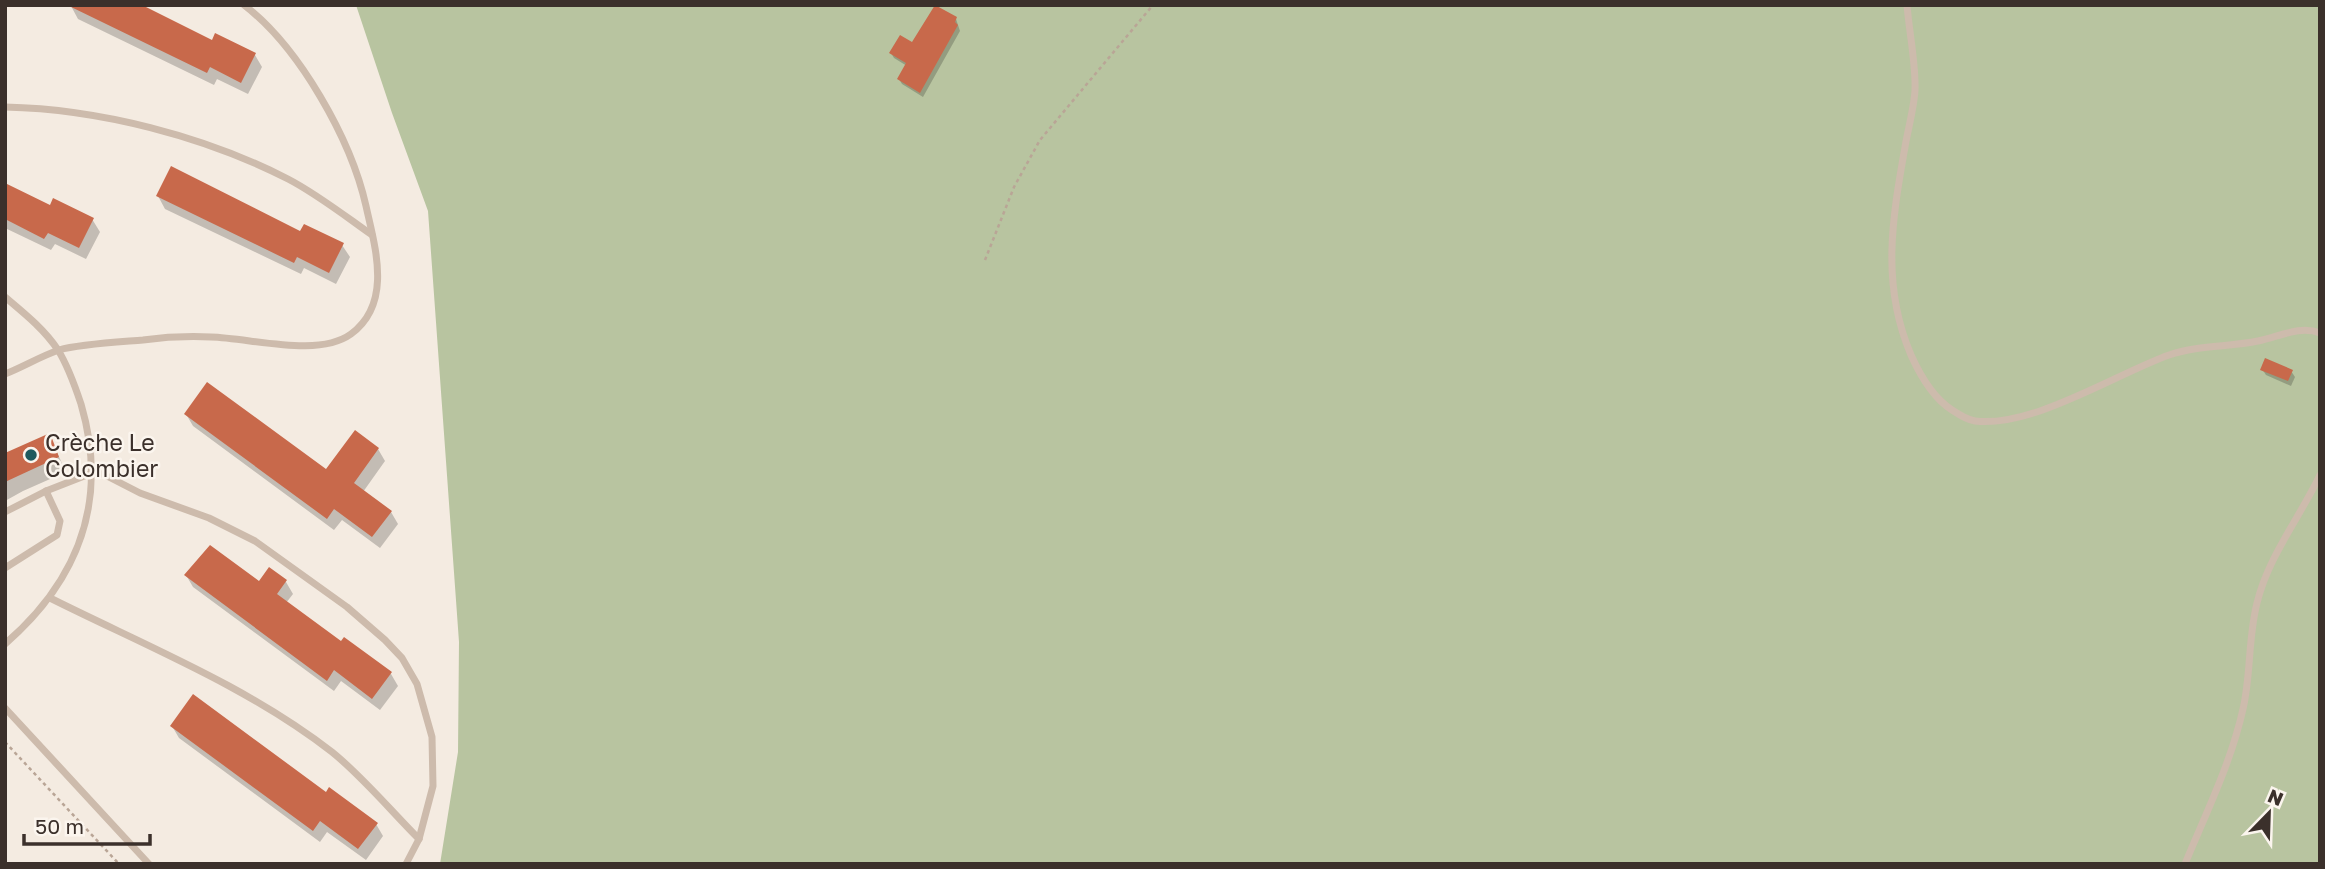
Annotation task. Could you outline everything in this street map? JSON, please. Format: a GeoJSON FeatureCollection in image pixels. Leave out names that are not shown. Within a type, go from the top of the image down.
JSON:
{"type":"FeatureCollection","features":[{"type":"Feature","properties":{"kind":"lane"},"geometry":{"type":"LineString","coordinates":[[5,373],[58,351],[145,340],[198,337],[318,345],[336,342],[352,333],[364,321],[373,307],[378,291],[377,266],[372,234],[354,167],[337,125],[314,86],[281,43],[244,5]]}},
{"type":"Feature","properties":{"kind":"lane"},"geometry":{"type":"LineString","coordinates":[[1907,5],[1915,90],[1892,231],[1891,263],[1895,306],[1903,337],[1915,364],[1931,390],[1950,409],[1973,421],[1996,421],[2070,399],[2171,355],[2199,348],[2256,342],[2300,330],[2310,329],[2320,333]]}},
{"type":"Feature","properties":{"kind":"lane"},"geometry":{"type":"LineString","coordinates":[[5,107],[127,123],[187,139],[288,179],[372,234]]}},
{"type":"Feature","properties":{"kind":"lane"},"geometry":{"type":"LineString","coordinates":[[5,297],[33,320],[58,351],[75,386],[88,429],[92,473],[89,508],[82,536],[67,571],[50,598],[29,623],[5,644]]}},
{"type":"Feature","properties":{"kind":"lane"},"geometry":{"type":"LineString","coordinates":[[5,512],[92,473],[103,474],[140,493],[221,523],[255,541],[347,607],[402,658],[417,684],[432,737],[433,786],[419,839],[406,864]]}},
{"type":"Feature","properties":{"kind":"lane"},"geometry":{"type":"LineString","coordinates":[[2185,864],[2238,732],[2244,705],[2255,612],[2262,586],[2277,551],[2304,509],[2320,474]]}},
{"type":"Feature","properties":{"kind":"lane"},"geometry":{"type":"LineString","coordinates":[[5,568],[57,535],[60,521],[46,492]]}},
{"type":"Feature","properties":{"kind":"lane"},"geometry":{"type":"LineString","coordinates":[[50,598],[242,693],[289,722],[334,754],[419,839]]}},
{"type":"Feature","properties":{"kind":"lane"},"geometry":{"type":"LineString","coordinates":[[5,708],[149,864]]}},
{"type":"Feature","properties":{"kind":"path"},"geometry":{"type":"LineString","coordinates":[[985,260],[1014,187],[1040,140],[1153,5]]}},
{"type":"Feature","properties":{"kind":"path"},"geometry":{"type":"LineString","coordinates":[[5,742],[119,864]]}},
{"type":"Feature","properties":{"kind":"green space"},"geometry":{"type":"Polygon","coordinates":[[[356,5],[2320,5],[2320,864],[440,864],[458,752],[459,642],[428,211],[356,5]]]}},
{"type":"Feature","properties":{"kind":"building"},"geometry":{"type":"Polygon","coordinates":[[[67,5],[142,5],[212,40],[215,33],[256,53],[241,83],[210,67],[207,73],[67,5]]]}},
{"type":"Feature","properties":{"kind":"building"},"geometry":{"type":"Polygon","coordinates":[[[935,5],[957,17],[955,22],[958,25],[920,93],[897,79],[906,63],[889,53],[900,35],[912,42],[935,5]]]}},
{"type":"Feature","properties":{"kind":"building"},"geometry":{"type":"Polygon","coordinates":[[[171,166],[300,231],[304,224],[344,243],[329,273],[297,257],[294,263],[156,196],[171,166]]]}},
{"type":"Feature","properties":{"kind":"building"},"geometry":{"type":"Polygon","coordinates":[[[5,183],[50,205],[53,198],[94,218],[79,248],[48,233],[44,239],[5,219],[5,183]]]}},
{"type":"Feature","properties":{"kind":"building"},"geometry":{"type":"Polygon","coordinates":[[[2265,358],[2293,370],[2288,381],[2260,370],[2265,358]]]}},
{"type":"Feature","properties":{"kind":"building"},"geometry":{"type":"Polygon","coordinates":[[[207,382],[326,469],[355,430],[379,448],[354,483],[392,511],[372,537],[334,509],[327,519],[184,414],[207,382]]]}},
{"type":"Feature","properties":{"kind":"building"},"geometry":{"type":"Polygon","coordinates":[[[50,433],[59,457],[5,482],[5,453],[50,433]]]}},
{"type":"Feature","properties":{"kind":"building"},"geometry":{"type":"Polygon","coordinates":[[[210,545],[259,581],[269,567],[287,580],[277,594],[341,641],[344,637],[392,672],[372,699],[334,670],[327,681],[184,575],[210,545]]]}},
{"type":"Feature","properties":{"kind":"building"},"geometry":{"type":"Polygon","coordinates":[[[193,694],[326,792],[329,787],[378,823],[358,849],[320,821],[313,831],[170,726],[193,694]]]}},
{"type":"Feature","properties":{"kind":"place","name":"Crèche Le Colombier"},"geometry":{"type":"Point","coordinates":[31,455]}}]}
